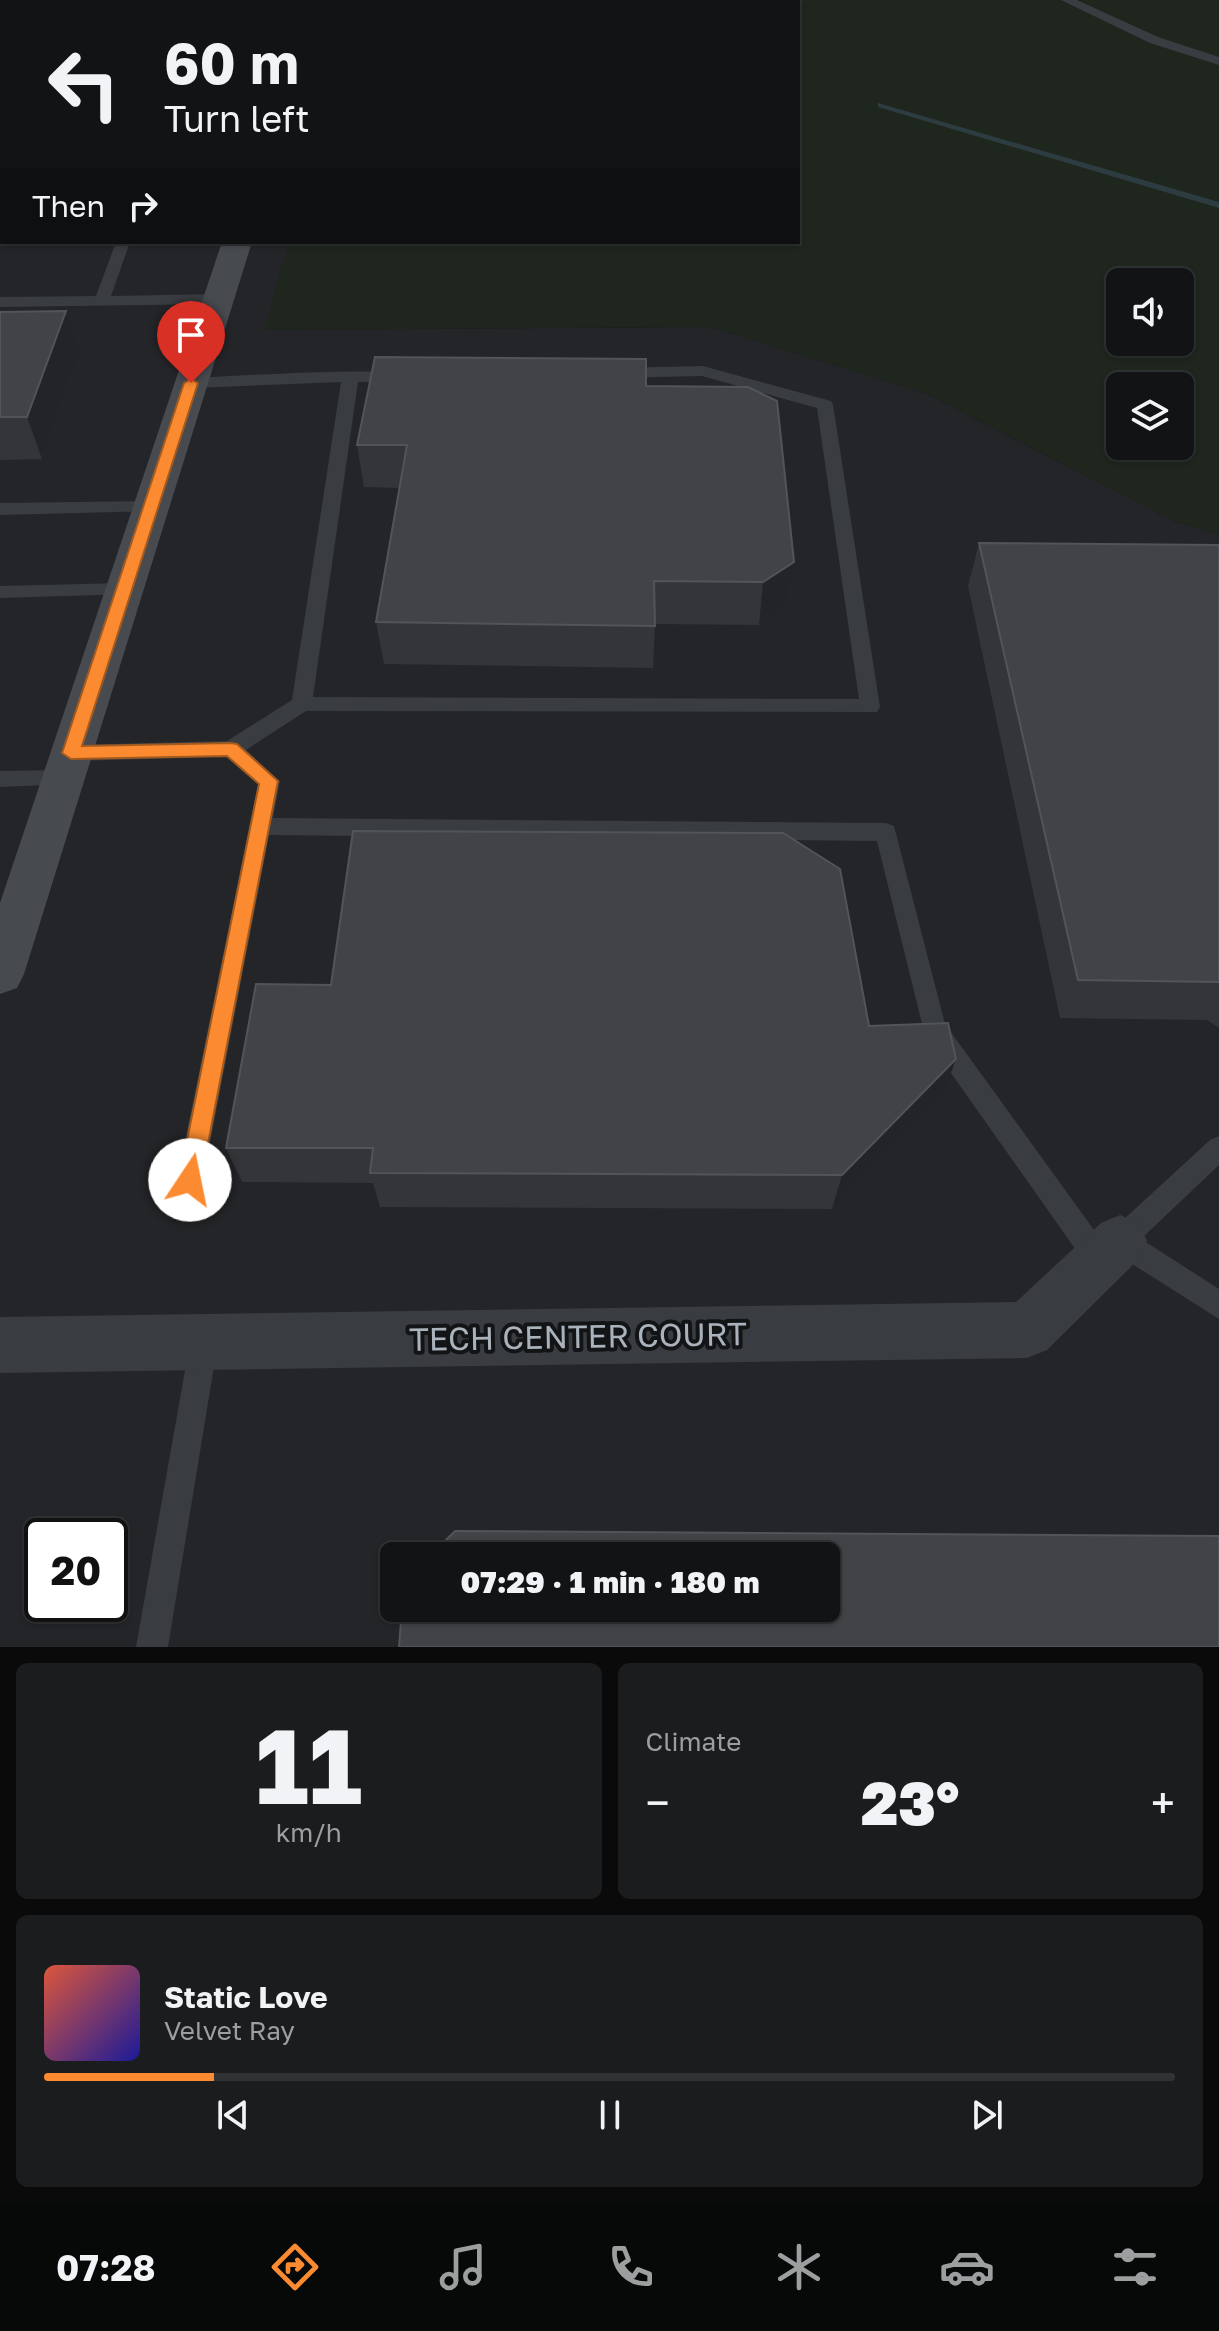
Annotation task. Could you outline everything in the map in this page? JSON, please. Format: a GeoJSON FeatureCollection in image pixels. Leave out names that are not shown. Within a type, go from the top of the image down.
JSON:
{"type":"FeatureCollection","features":[{"type":"Feature","properties":{"kind":"main road"},"geometry":{"type":"LineString","coordinates":[[0,974],[236,244]]}},
{"type":"Feature","properties":{"kind":"street","name":"TECH CENTER COURT"},"geometry":{"type":"LineString","coordinates":[[0,1345],[1027,1330],[1110,1251]]}},
{"type":"Feature","properties":{"kind":"lane"},"geometry":{"type":"LineString","coordinates":[[1067,0],[1154,40],[1219,61]]}},
{"type":"Feature","properties":{"kind":"lane"},"geometry":{"type":"LineString","coordinates":[[102,300],[122,244]]}},
{"type":"Feature","properties":{"kind":"lane"},"geometry":{"type":"LineString","coordinates":[[0,302],[218,299]]}},
{"type":"Feature","properties":{"kind":"lane"},"geometry":{"type":"LineString","coordinates":[[0,779],[67,766],[231,749],[302,704],[870,707],[825,405],[703,371],[596,373]]}},
{"type":"Feature","properties":{"kind":"lane"},"geometry":{"type":"LineString","coordinates":[[191,383],[427,375]]}},
{"type":"Feature","properties":{"kind":"lane"},"geometry":{"type":"LineString","coordinates":[[302,704],[350,377]]}},
{"type":"Feature","properties":{"kind":"lane"},"geometry":{"type":"LineString","coordinates":[[0,509],[150,507]]}},
{"type":"Feature","properties":{"kind":"lane"},"geometry":{"type":"LineString","coordinates":[[0,592],[124,589]]}},
{"type":"Feature","properties":{"kind":"lane"},"geometry":{"type":"LineString","coordinates":[[190,1180],[269,781],[231,749]]}},
{"type":"Feature","properties":{"kind":"lane"},"geometry":{"type":"LineString","coordinates":[[259,826],[886,832],[934,1028],[1110,1251],[1219,1305]]}},
{"type":"Feature","properties":{"kind":"lane"},"geometry":{"type":"LineString","coordinates":[[1110,1251],[1219,1148]]}},
{"type":"Feature","properties":{"kind":"lane"},"geometry":{"type":"LineString","coordinates":[[152,1647],[204,1342]]}},
{"type":"Feature","properties":{"kind":"shaded area"},"geometry":{"type":"Polygon","coordinates":[[[800,0],[1219,0],[1219,534],[1176,522],[925,393],[711,327],[264,330],[288,244],[800,244],[800,0]]]}},
{"type":"Feature","properties":{"kind":"shaded area"},"geometry":{"type":"Polygon","coordinates":[[[0,244],[288,244],[265,330],[711,327],[925,393],[1176,522],[1219,534],[1219,1647],[0,1647],[0,244]]]}},
{"type":"Feature","properties":{"kind":"building"},"geometry":{"type":"Polygon","coordinates":[[[66,311],[27,417],[0,417],[0,312],[66,311]]]}},
{"type":"Feature","properties":{"kind":"building"},"geometry":{"type":"Polygon","coordinates":[[[375,357],[646,359],[646,386],[748,387],[777,401],[794,562],[763,582],[654,581],[655,626],[376,622],[407,445],[357,445],[375,357]]]}},
{"type":"Feature","properties":{"kind":"building"},"geometry":{"type":"Polygon","coordinates":[[[979,543],[1219,545],[1219,982],[1078,980],[979,543]]]}},
{"type":"Feature","properties":{"kind":"building"},"geometry":{"type":"Polygon","coordinates":[[[353,831],[783,833],[840,869],[869,1026],[948,1023],[956,1059],[842,1175],[370,1173],[373,1148],[226,1148],[256,984],[331,985],[353,831]]]}},
{"type":"Feature","properties":{"kind":"building"},"geometry":{"type":"Polygon","coordinates":[[[455,1531],[1219,1536],[1219,1647],[399,1647],[401,1622],[840,1622],[840,1542],[444,1542],[455,1531]]]}},
{"type":"Feature","properties":{"kind":"waterway"},"geometry":{"type":"LineString","coordinates":[[881,105],[1219,205]]}},
{"type":"Feature","properties":{"kind":"route"},"geometry":{"type":"LineString","coordinates":[[190,1180],[269,781],[231,749],[71,753],[191,383]]}}]}
